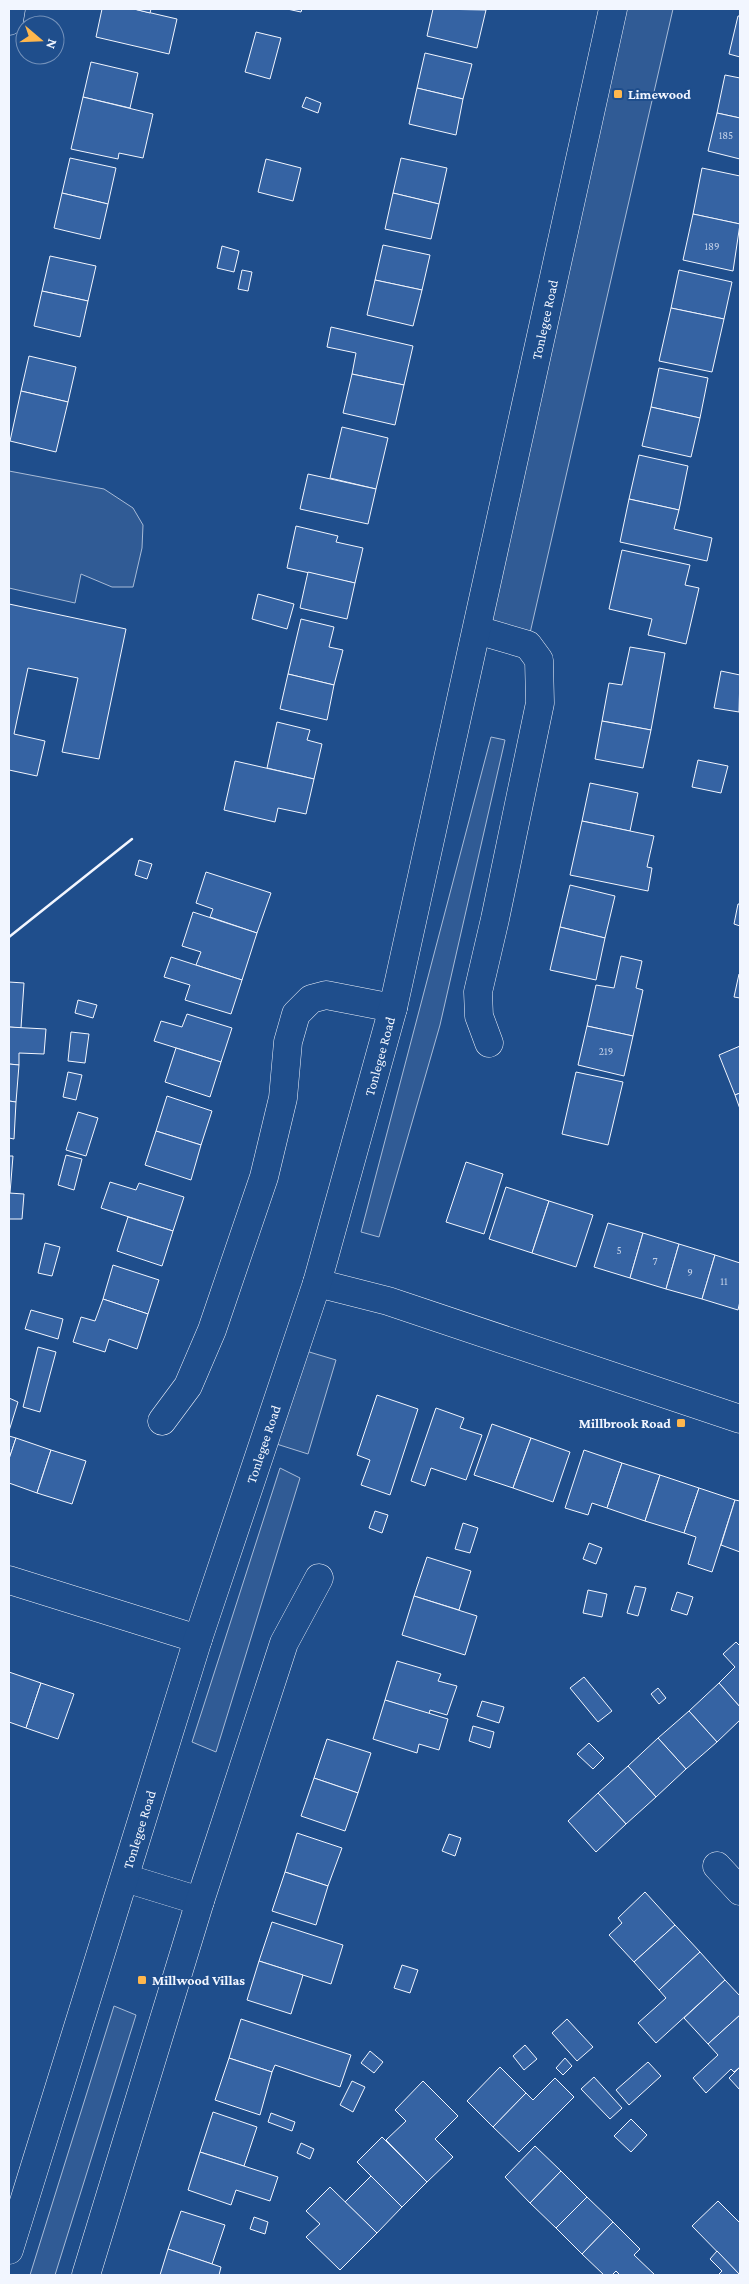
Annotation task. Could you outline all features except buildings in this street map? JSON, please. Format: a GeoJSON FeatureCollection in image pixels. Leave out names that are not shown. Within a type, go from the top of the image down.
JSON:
{"type":"FeatureCollection","features":[{"type":"Feature","properties":{"kind":"street"},"geometry":{"type":"LineString","coordinates":[[9,21],[11,9]]}},
{"type":"Feature","properties":{"kind":"street","name":"Tonlegee Road"},"geometry":{"type":"LineString","coordinates":[[9,2250],[198,1639],[317,1283],[393,1008],[613,9]]}},
{"type":"Feature","properties":{"kind":"street"},"geometry":{"type":"LineString","coordinates":[[477,630],[528,645],[539,660],[540,668],[540,703],[478,992],[479,1016],[489,1043]]}},
{"type":"Feature","properties":{"kind":"street","name":"Tonlegee Road"},"geometry":{"type":"LineString","coordinates":[[162,1421],[188,1386],[212,1330],[264,1176],[283,1098],[288,1042],[296,1014],[311,999],[326,995],[393,1008]]}},
{"type":"Feature","properties":{"kind":"street"},"geometry":{"type":"LineString","coordinates":[[317,1283],[388,1301],[740,1419]]}},
{"type":"Feature","properties":{"kind":"street"},"geometry":{"type":"LineString","coordinates":[[86,2275],[200,1900],[284,1643],[319,1578]]}},
{"type":"Feature","properties":{"kind":"street"},"geometry":{"type":"LineString","coordinates":[[9,1580],[198,1639]]}},
{"type":"Feature","properties":{"kind":"street"},"geometry":{"type":"LineString","coordinates":[[717,1866],[740,1891]]}},
{"type":"Feature","properties":{"kind":"street","name":"Tonlegee Road"},"geometry":{"type":"LineString","coordinates":[[124,1878],[200,1900]]}},
{"type":"Feature","properties":{"kind":"shaded area"},"geometry":{"type":"Polygon","coordinates":[[[613,9],[673,9],[525,655],[479,623],[613,9]]]}},
{"type":"Feature","properties":{"kind":"shaded area"},"geometry":{"type":"Polygon","coordinates":[[[9,471],[104,489],[133,508],[143,525],[142,548],[133,587],[112,587],[81,574],[75,603],[9,588],[9,471]]]}},
{"type":"Feature","properties":{"kind":"shaded area"},"geometry":{"type":"Polygon","coordinates":[[[491,737],[505,740],[440,1025],[379,1237],[361,1232],[491,737]]]}},
{"type":"Feature","properties":{"kind":"shaded area"},"geometry":{"type":"Polygon","coordinates":[[[296,1348],[336,1360],[308,1454],[267,1441],[296,1348]]]}},
{"type":"Feature","properties":{"kind":"shaded area"},"geometry":{"type":"Polygon","coordinates":[[[280,1468],[300,1478],[216,1752],[192,1742],[280,1468]]]}},
{"type":"Feature","properties":{"kind":"shaded area"},"geometry":{"type":"Polygon","coordinates":[[[114,2006],[136,2015],[55,2275],[30,2275],[114,2006]]]}},
{"type":"Feature","properties":{"kind":"wall"},"geometry":{"type":"LineString","coordinates":[[9,937],[132,839]]}},
{"type":"Feature","properties":{"kind":"place","name":"Limewood"},"geometry":{"type":"Point","coordinates":[618,94]}},
{"type":"Feature","properties":{"kind":"place","name":"Millbrook Road"},"geometry":{"type":"Point","coordinates":[681,1423]}},
{"type":"Feature","properties":{"kind":"place","name":"Millwood Villas"},"geometry":{"type":"Point","coordinates":[142,1980]}}]}
